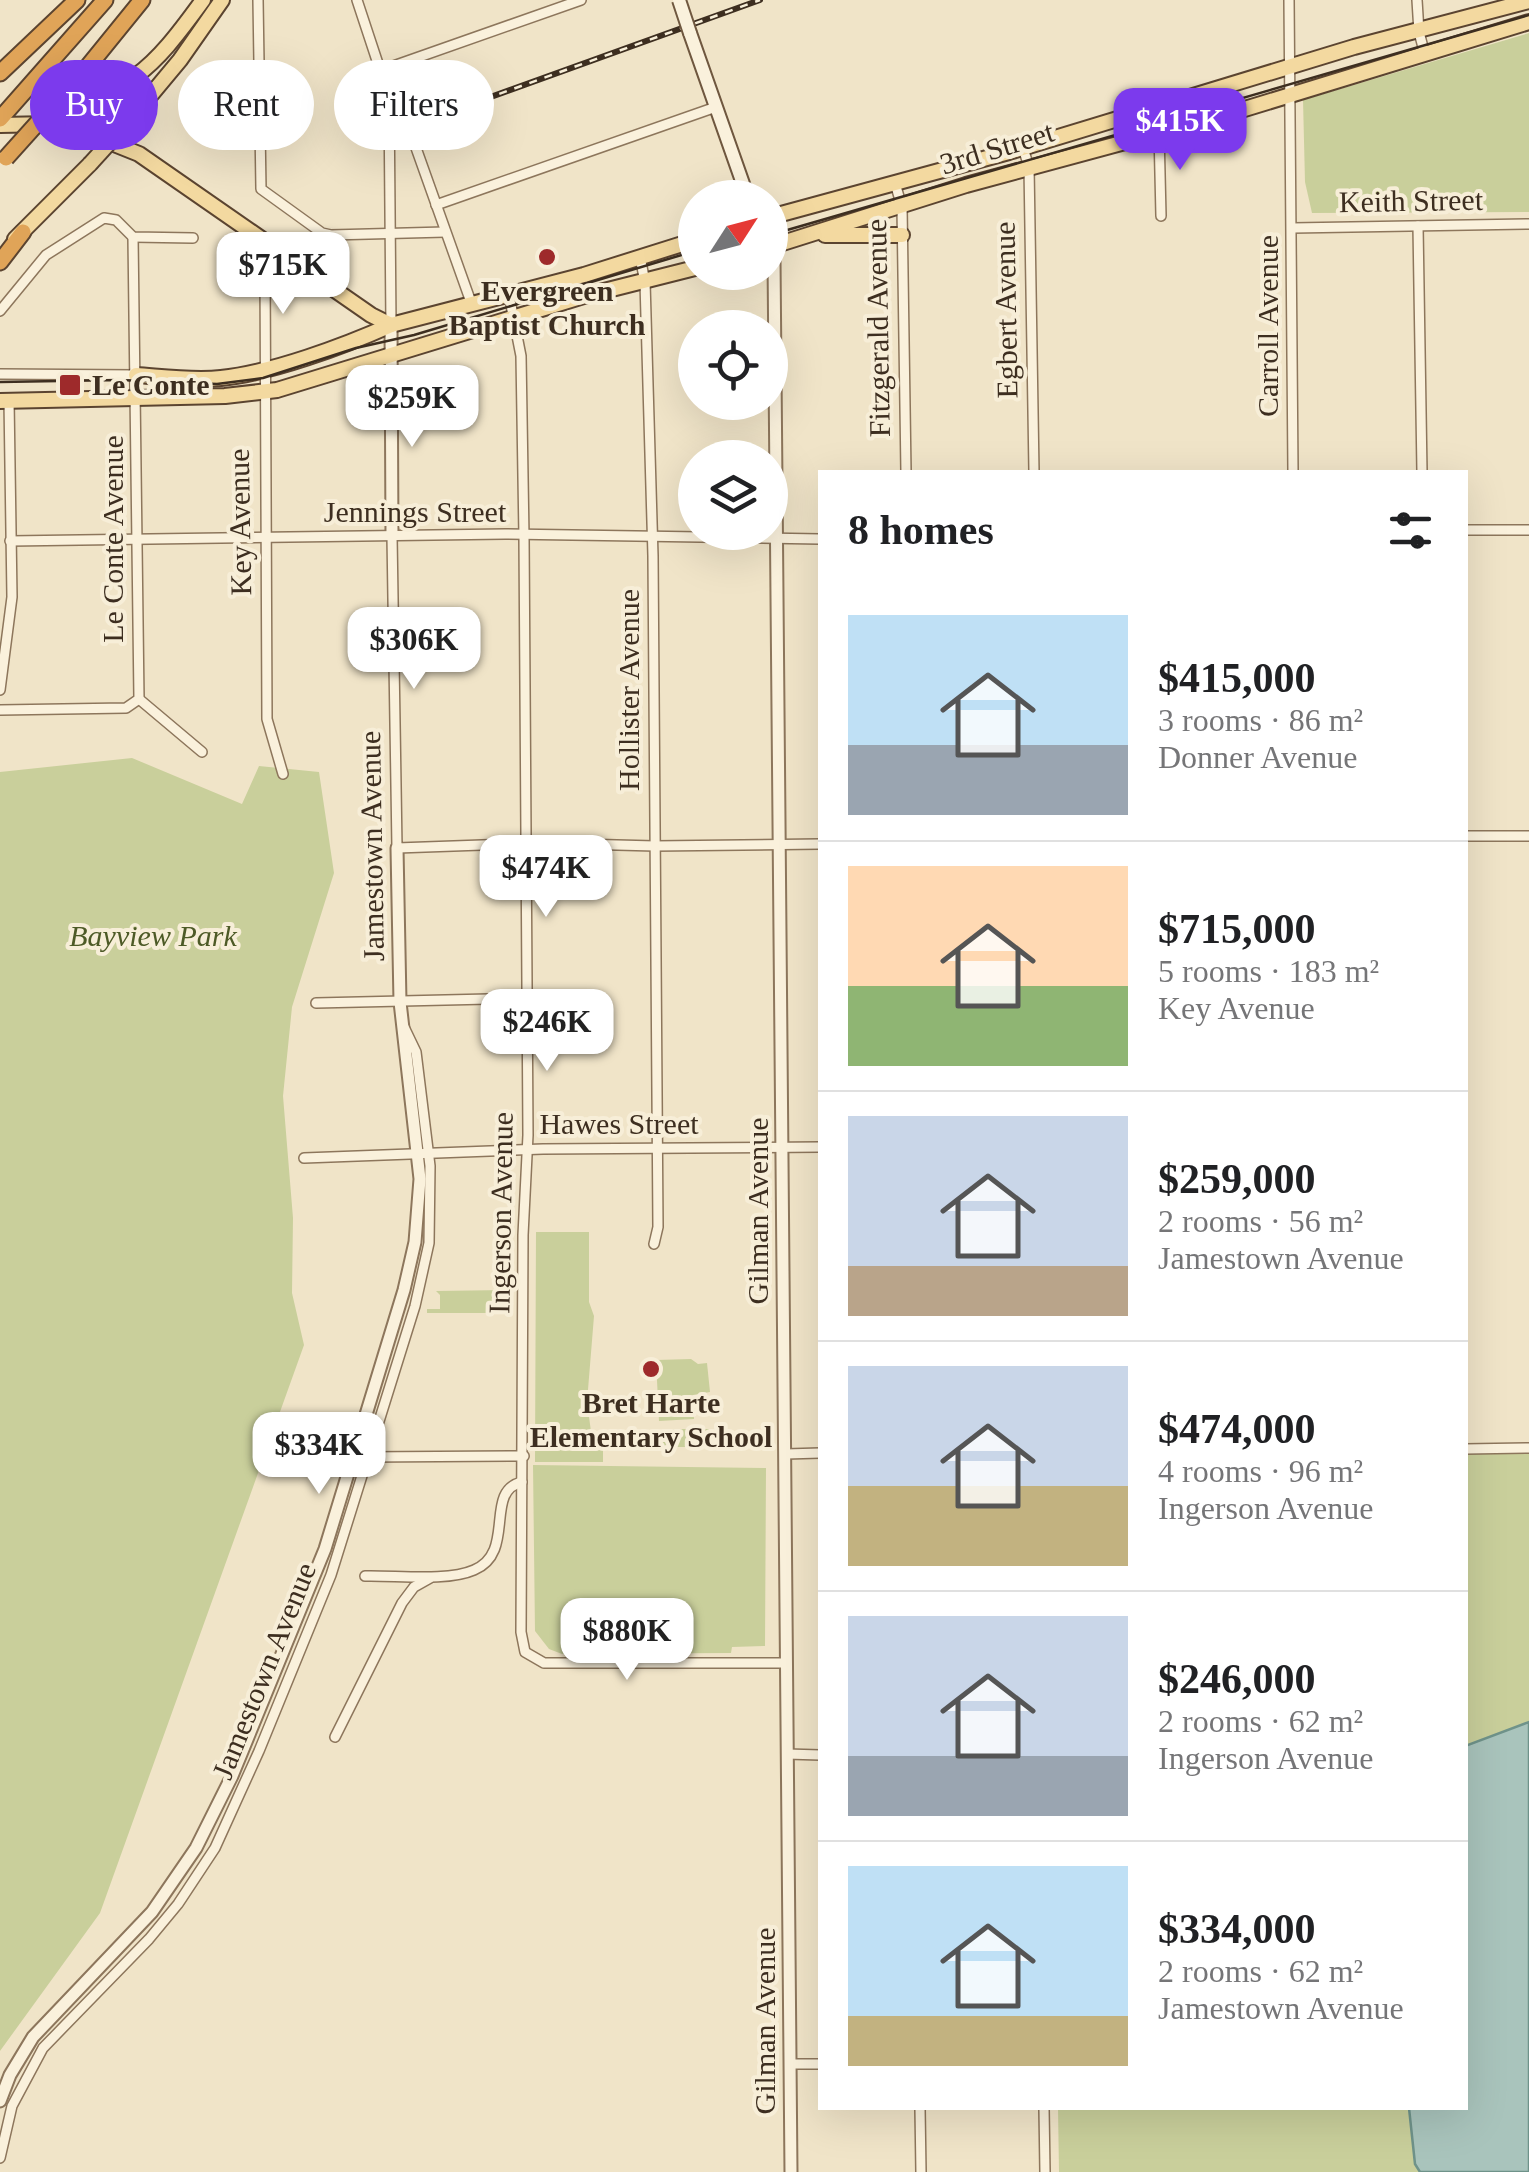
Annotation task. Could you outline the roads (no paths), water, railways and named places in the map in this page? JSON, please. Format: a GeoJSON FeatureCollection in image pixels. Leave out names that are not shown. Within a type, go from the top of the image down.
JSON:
{"type":"FeatureCollection","features":[{"type":"Feature","properties":{"kind":"highway"},"geometry":{"type":"LineString","coordinates":[[0,72],[76,0]]}},
{"type":"Feature","properties":{"kind":"highway"},"geometry":{"type":"LineString","coordinates":[[0,123],[105,0]]}},
{"type":"Feature","properties":{"kind":"highway"},"geometry":{"type":"LineString","coordinates":[[3,161],[142,0]]}},
{"type":"Feature","properties":{"kind":"highway"},"geometry":{"type":"LineString","coordinates":[[0,262],[23,232]]}},
{"type":"Feature","properties":{"kind":"main road"},"geometry":{"type":"LineString","coordinates":[[0,123],[101,98],[128,84],[168,48],[204,0]]}},
{"type":"Feature","properties":{"kind":"main road"},"geometry":{"type":"LineString","coordinates":[[0,254],[130,120],[180,60],[222,0]]}},
{"type":"Feature","properties":{"kind":"main road"},"geometry":{"type":"LineString","coordinates":[[678,0],[742,180]]}},
{"type":"Feature","properties":{"kind":"main road","name":"3rd Street"},"geometry":{"type":"LineString","coordinates":[[788,212],[1023,148],[1378,40],[1529,1]]}},
{"type":"Feature","properties":{"kind":"main road","name":"3rd Street"},"geometry":{"type":"LineString","coordinates":[[788,242],[1028,167],[1425,56],[1529,22]]}},
{"type":"Feature","properties":{"kind":"main road"},"geometry":{"type":"LineString","coordinates":[[0,123],[74,128],[138,154],[391,325]]}},
{"type":"Feature","properties":{"kind":"main road"},"geometry":{"type":"LineString","coordinates":[[810,235],[902,235]]}},
{"type":"Feature","properties":{"kind":"main road"},"geometry":{"type":"LineString","coordinates":[[136,375],[202,379],[263,369],[391,325],[678,245]]}},
{"type":"Feature","properties":{"kind":"main road"},"geometry":{"type":"LineString","coordinates":[[4,400],[264,392],[678,273]]}},
{"type":"Feature","properties":{"kind":"street"},"geometry":{"type":"LineString","coordinates":[[258,0],[259,182],[266,194],[322,233],[445,232]]}},
{"type":"Feature","properties":{"kind":"street","name":"Jamestown Avenue"},"geometry":{"type":"LineString","coordinates":[[357,0],[378,60]]}},
{"type":"Feature","properties":{"kind":"street"},"geometry":{"type":"LineString","coordinates":[[410,60],[581,0]]}},
{"type":"Feature","properties":{"kind":"street","name":"Carroll Avenue"},"geometry":{"type":"LineString","coordinates":[[1289,0],[1293,470]]}},
{"type":"Feature","properties":{"kind":"street"},"geometry":{"type":"LineString","coordinates":[[1418,0],[1418,32],[1425,56]]}},
{"type":"Feature","properties":{"kind":"street"},"geometry":{"type":"LineString","coordinates":[[436,205],[716,106]]}},
{"type":"Feature","properties":{"kind":"street"},"geometry":{"type":"LineString","coordinates":[[1152,107],[1159,132],[1161,216]]}},
{"type":"Feature","properties":{"kind":"street","name":"Egbert Avenue"},"geometry":{"type":"LineString","coordinates":[[1023,148],[1028,167],[1034,470]]}},
{"type":"Feature","properties":{"kind":"street","name":"Jamestown Avenue"},"geometry":{"type":"LineString","coordinates":[[0,2158],[12,2106],[43,2048],[149,1939],[178,1904],[214,1848],[261,1746],[331,1575],[426,1264],[432,1222],[400,1000],[389,150]]}},
{"type":"Feature","properties":{"kind":"street"},"geometry":{"type":"LineString","coordinates":[[417,150],[472,305]]}},
{"type":"Feature","properties":{"kind":"street","name":"Fitzgerald Avenue"},"geometry":{"type":"LineString","coordinates":[[895,183],[902,207],[906,470]]}},
{"type":"Feature","properties":{"kind":"street"},"geometry":{"type":"LineString","coordinates":[[0,311],[29,272],[55,248],[104,218],[116,220],[133,237],[193,238]]}},
{"type":"Feature","properties":{"kind":"street","name":"Keith Street"},"geometry":{"type":"LineString","coordinates":[[1293,228],[1529,224]]}},
{"type":"Feature","properties":{"kind":"street"},"geometry":{"type":"LineString","coordinates":[[1418,226],[1422,470]]}},
{"type":"Feature","properties":{"kind":"street","name":"Le Conte Avenue"},"geometry":{"type":"LineString","coordinates":[[133,237],[139,699]]}},
{"type":"Feature","properties":{"kind":"street","name":"Hollister Avenue"},"geometry":{"type":"LineString","coordinates":[[640,257],[645,282],[655,846],[658,1226],[654,1244]]}},
{"type":"Feature","properties":{"kind":"street","name":"Key Avenue"},"geometry":{"type":"LineString","coordinates":[[264,266],[267,719],[284,774]]}},
{"type":"Feature","properties":{"kind":"street","name":"Gilman Avenue"},"geometry":{"type":"LineString","coordinates":[[774,290],[777,440]]}},
{"type":"Feature","properties":{"kind":"street","name":"Ingerson Avenue"},"geometry":{"type":"LineString","coordinates":[[509,295],[521,356],[524,537],[528,1150],[523,1235],[520,1632],[526,1652],[550,1664],[786,1663]]}},
{"type":"Feature","properties":{"kind":"street"},"geometry":{"type":"LineString","coordinates":[[0,374],[136,375]]}},
{"type":"Feature","properties":{"kind":"street"},"geometry":{"type":"LineString","coordinates":[[0,690],[12,596],[10,541],[5,523],[4,400]]}},
{"type":"Feature","properties":{"kind":"street"},"geometry":{"type":"LineString","coordinates":[[1468,530],[1529,530]]}},
{"type":"Feature","properties":{"kind":"street","name":"Jennings Street"},"geometry":{"type":"LineString","coordinates":[[10,541],[505,534],[678,538]]}},
{"type":"Feature","properties":{"kind":"street","name":"Jennings Street"},"geometry":{"type":"LineString","coordinates":[[788,540],[818,539]]}},
{"type":"Feature","properties":{"kind":"street","name":"Gilman Avenue"},"geometry":{"type":"LineString","coordinates":[[778,550],[791,2172]]}},
{"type":"Feature","properties":{"kind":"street"},"geometry":{"type":"LineString","coordinates":[[0,598],[12,596]]}},
{"type":"Feature","properties":{"kind":"street"},"geometry":{"type":"LineString","coordinates":[[0,710],[126,708],[139,699],[202,752]]}},
{"type":"Feature","properties":{"kind":"street"},"geometry":{"type":"LineString","coordinates":[[1468,836],[1529,836]]}},
{"type":"Feature","properties":{"kind":"street"},"geometry":{"type":"LineString","coordinates":[[397,848],[526,843],[818,844]]}},
{"type":"Feature","properties":{"kind":"street"},"geometry":{"type":"LineString","coordinates":[[316,1003],[527,998]]}},
{"type":"Feature","properties":{"kind":"street","name":"Hawes Street"},"geometry":{"type":"LineString","coordinates":[[304,1158],[528,1150],[818,1147]]}},
{"type":"Feature","properties":{"kind":"street","name":"Jamestown Avenue"},"geometry":{"type":"LineString","coordinates":[[0,2102],[10,2075],[33,2037],[135,1930],[183,1870],[221,1801],[318,1568],[353,1457],[412,1260],[423,1153]]}},
{"type":"Feature","properties":{"kind":"street"},"geometry":{"type":"LineString","coordinates":[[1468,1449],[1529,1448]]}},
{"type":"Feature","properties":{"kind":"street"},"geometry":{"type":"LineString","coordinates":[[786,1454],[818,1453]]}},
{"type":"Feature","properties":{"kind":"street"},"geometry":{"type":"LineString","coordinates":[[353,1457],[524,1456]]}},
{"type":"Feature","properties":{"kind":"street"},"geometry":{"type":"LineString","coordinates":[[365,1576],[473,1571],[489,1560],[499,1541],[504,1498],[512,1485],[522,1482]]}},
{"type":"Feature","properties":{"kind":"street"},"geometry":{"type":"LineString","coordinates":[[318,1568],[331,1575]]}},
{"type":"Feature","properties":{"kind":"street"},"geometry":{"type":"LineString","coordinates":[[334,1738],[407,1594],[422,1582],[442,1575]]}},
{"type":"Feature","properties":{"kind":"street"},"geometry":{"type":"LineString","coordinates":[[248,1739],[261,1746]]}},
{"type":"Feature","properties":{"kind":"street"},"geometry":{"type":"LineString","coordinates":[[787,1754],[818,1755]]}},
{"type":"Feature","properties":{"kind":"street"},"geometry":{"type":"LineString","coordinates":[[791,2064],[818,2064]]}},
{"type":"Feature","properties":{"kind":"street"},"geometry":{"type":"LineString","coordinates":[[920,2110],[921,2172]]}},
{"type":"Feature","properties":{"kind":"street"},"geometry":{"type":"LineString","coordinates":[[1044,2110],[1044,2172]]}},
{"type":"Feature","properties":{"kind":"water"},"geometry":{"type":"Polygon","coordinates":[[[1529,1722],[1529,2172],[1420,2172],[1415,2164],[1409,2110],[1468,2110],[1468,1745],[1529,1722]]]}},
{"type":"Feature","properties":{"kind":"tram line"},"geometry":{"type":"LineString","coordinates":[[788,230],[1529,15]]}},
{"type":"Feature","properties":{"kind":"tram line"},"geometry":{"type":"LineString","coordinates":[[0,382],[119,380],[217,384],[263,378],[678,256]]}},
{"type":"Feature","properties":{"kind":"railway"},"geometry":{"type":"LineString","coordinates":[[494,96],[760,0]]}},
{"type":"Feature","properties":{"kind":"place","name":"Evergreen Baptist Church"},"geometry":{"type":"Point","coordinates":[547,257]}},
{"type":"Feature","properties":{"kind":"place","name":"Le Conte"},"geometry":{"type":"Point","coordinates":[70,385]}},
{"type":"Feature","properties":{"kind":"place","name":"Bret Harte Elementary School"},"geometry":{"type":"Point","coordinates":[651,1369]}},
{"type":"Feature","properties":{"kind":"park label","name":"Bayview Park"},"geometry":{"type":"Point","coordinates":[153,936]}}]}
